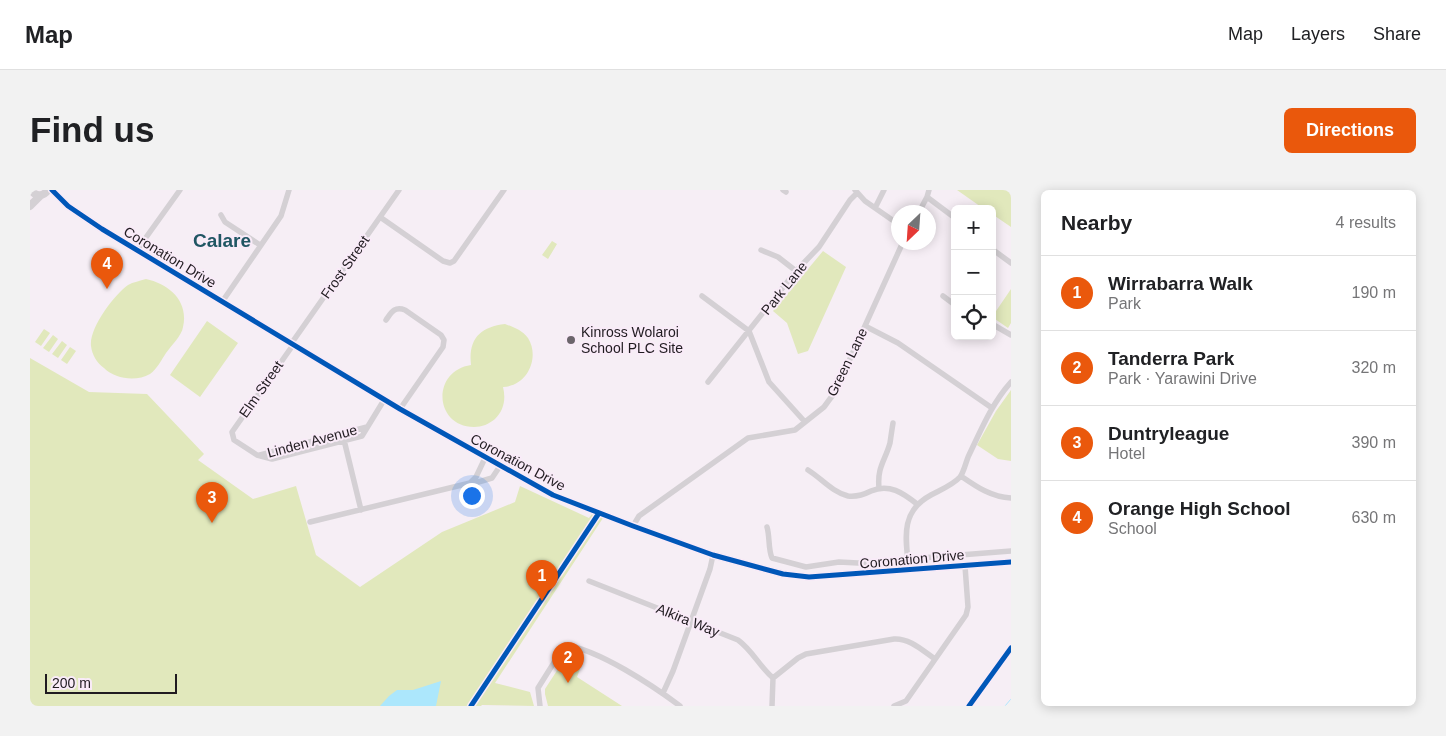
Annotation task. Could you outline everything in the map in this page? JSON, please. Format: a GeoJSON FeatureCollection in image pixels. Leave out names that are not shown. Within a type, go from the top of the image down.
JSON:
{"type":"FeatureCollection","features":[{"type":"Feature","properties":{"kind":"highway"},"geometry":{"type":"LineString","coordinates":[[31,191],[35,194],[46,193]]}},
{"type":"Feature","properties":{"kind":"highway"},"geometry":{"type":"LineString","coordinates":[[30,206],[46,193]]}},
{"type":"Feature","properties":{"kind":"main road","name":"Coronation Drive"},"geometry":{"type":"LineString","coordinates":[[46,193],[292,345],[500,466],[553,495],[633,526],[713,555],[783,574],[808,577],[1011,562]]}},
{"type":"Feature","properties":{"kind":"street"},"geometry":{"type":"LineString","coordinates":[[137,250],[180,190]]}},
{"type":"Feature","properties":{"kind":"street"},"geometry":{"type":"LineString","coordinates":[[222,302],[280,216],[289,190]]}},
{"type":"Feature","properties":{"kind":"street","name":"Frost Street"},"geometry":{"type":"LineString","coordinates":[[292,345],[399,190]]}},
{"type":"Feature","properties":{"kind":"street"},"geometry":{"type":"LineString","coordinates":[[380,217],[443,261],[450,263],[454,261],[504,190]]}},
{"type":"Feature","properties":{"kind":"street"},"geometry":{"type":"LineString","coordinates":[[875,208],[884,190]]}},
{"type":"Feature","properties":{"kind":"street"},"geometry":{"type":"LineString","coordinates":[[923,205],[929,190]]}},
{"type":"Feature","properties":{"kind":"street"},"geometry":{"type":"LineString","coordinates":[[856,192],[865,201],[891,219]]}},
{"type":"Feature","properties":{"kind":"street","name":"Park Lane"},"geometry":{"type":"LineString","coordinates":[[708,382],[796,271],[818,247],[856,192]]}},
{"type":"Feature","properties":{"kind":"street"},"geometry":{"type":"LineString","coordinates":[[927,197],[951,215]]}},
{"type":"Feature","properties":{"kind":"street"},"geometry":{"type":"LineString","coordinates":[[221,215],[225,222],[260,245]]}},
{"type":"Feature","properties":{"kind":"street"},"geometry":{"type":"LineString","coordinates":[[761,250],[778,257],[796,271]]}},
{"type":"Feature","properties":{"kind":"street","name":"Green Lane"},"geometry":{"type":"LineString","coordinates":[[633,526],[639,516],[748,438],[795,430],[824,407],[835,392],[899,250]]}},
{"type":"Feature","properties":{"kind":"street"},"geometry":{"type":"LineString","coordinates":[[993,250],[1011,263]]}},
{"type":"Feature","properties":{"kind":"street"},"geometry":{"type":"LineString","coordinates":[[702,296],[749,331],[769,382],[804,422]]}},
{"type":"Feature","properties":{"kind":"street"},"geometry":{"type":"LineString","coordinates":[[943,296],[951,302]]}},
{"type":"Feature","properties":{"kind":"street"},"geometry":{"type":"LineString","coordinates":[[386,320],[398,308],[405,310],[441,335],[444,340],[443,347],[400,409]]}},
{"type":"Feature","properties":{"kind":"street"},"geometry":{"type":"LineString","coordinates":[[865,326],[898,343],[992,408]]}},
{"type":"Feature","properties":{"kind":"street"},"geometry":{"type":"LineString","coordinates":[[996,326],[1011,335]]}},
{"type":"Feature","properties":{"kind":"street","name":"Elm Street"},"geometry":{"type":"LineString","coordinates":[[232,435],[233,430],[292,345]]}},
{"type":"Feature","properties":{"kind":"street"},"geometry":{"type":"LineString","coordinates":[[909,570],[907,527],[911,514],[917,504],[944,489],[961,476],[964,464],[992,408],[1011,382]]}},
{"type":"Feature","properties":{"kind":"street","name":"Linden Avenue"},"geometry":{"type":"LineString","coordinates":[[232,435],[234,440],[257,455],[272,459],[362,436],[384,400]]}},
{"type":"Feature","properties":{"kind":"street"},"geometry":{"type":"LineString","coordinates":[[879,488],[878,476],[889,444],[893,423]]}},
{"type":"Feature","properties":{"kind":"street","name":"Linden Avenue"},"geometry":{"type":"LineString","coordinates":[[257,455],[367,427]]}},
{"type":"Feature","properties":{"kind":"street"},"geometry":{"type":"LineString","coordinates":[[342,434],[361,510]]}},
{"type":"Feature","properties":{"kind":"street"},"geometry":{"type":"LineString","coordinates":[[470,483],[476,477],[486,458]]}},
{"type":"Feature","properties":{"kind":"street"},"geometry":{"type":"LineString","coordinates":[[310,522],[492,478],[500,466]]}},
{"type":"Feature","properties":{"kind":"street"},"geometry":{"type":"LineString","coordinates":[[808,470],[836,491],[849,496],[862,495],[879,488],[897,490],[917,504]]}},
{"type":"Feature","properties":{"kind":"street"},"geometry":{"type":"LineString","coordinates":[[961,476],[982,491],[1001,498],[1011,498]]}},
{"type":"Feature","properties":{"kind":"street"},"geometry":{"type":"LineString","coordinates":[[767,527],[770,535],[770,555],[772,558],[801,566],[812,567],[839,562],[858,563],[1011,550]]}},
{"type":"Feature","properties":{"kind":"street"},"geometry":{"type":"LineString","coordinates":[[662,693],[671,676],[710,569],[713,555]]}},
{"type":"Feature","properties":{"kind":"street"},"geometry":{"type":"LineString","coordinates":[[894,706],[906,701],[966,615],[968,607],[964,566]]}},
{"type":"Feature","properties":{"kind":"street","name":"Alkira Way"},"geometry":{"type":"LineString","coordinates":[[589,581],[741,641],[773,678]]}},
{"type":"Feature","properties":{"kind":"street"},"geometry":{"type":"LineString","coordinates":[[772,706],[773,678],[806,654],[897,638],[910,642],[935,659]]}},
{"type":"Feature","properties":{"kind":"street"},"geometry":{"type":"LineString","coordinates":[[540,706],[538,688],[565,645],[573,646],[599,656],[662,693],[680,706]]}},
{"type":"Feature","properties":{"kind":"street"},"geometry":{"type":"LineString","coordinates":[[969,706],[1011,648]]}},
{"type":"Feature","properties":{"kind":"green space"},"geometry":{"type":"Polygon","coordinates":[[[957,190],[1011,190],[1011,227],[996,217],[996,205],[978,205],[957,190]]]}},
{"type":"Feature","properties":{"kind":"green space"},"geometry":{"type":"Polygon","coordinates":[[[552,241],[557,244],[548,259],[542,255],[552,241]]]}},
{"type":"Feature","properties":{"kind":"green space"},"geometry":{"type":"Polygon","coordinates":[[[823,251],[846,267],[808,351],[798,354],[787,323],[773,311],[823,251]]]}},
{"type":"Feature","properties":{"kind":"green space"},"geometry":{"type":"Polygon","coordinates":[[[146,279],[162,285],[175,295],[180,302],[184,318],[182,330],[157,367],[150,374],[132,379],[120,377],[109,372],[97,361],[91,346],[91,339],[98,321],[116,296],[128,285],[146,279]]]}},
{"type":"Feature","properties":{"kind":"green space"},"geometry":{"type":"Polygon","coordinates":[[[1011,289],[1011,323],[1008,328],[996,320],[996,311],[1011,289]]]}},
{"type":"Feature","properties":{"kind":"green space"},"geometry":{"type":"Polygon","coordinates":[[[207,321],[238,343],[200,397],[170,375],[207,321]]]}},
{"type":"Feature","properties":{"kind":"green space"},"geometry":{"type":"Polygon","coordinates":[[[505,324],[520,331],[528,338],[533,354],[529,369],[519,382],[503,387],[504,404],[495,419],[488,424],[480,426],[461,425],[451,418],[445,409],[442,398],[444,387],[449,377],[458,369],[471,365],[474,341],[482,331],[505,324]]]}},
{"type":"Feature","properties":{"kind":"green space"},"geometry":{"type":"Polygon","coordinates":[[[44,329],[50,333],[41,346],[35,342],[44,329]]]}},
{"type":"Feature","properties":{"kind":"green space"},"geometry":{"type":"Polygon","coordinates":[[[53,335],[58,339],[49,352],[43,348],[53,335]]]}},
{"type":"Feature","properties":{"kind":"green space"},"geometry":{"type":"Polygon","coordinates":[[[62,341],[67,345],[58,358],[52,354],[62,341]]]}},
{"type":"Feature","properties":{"kind":"green space"},"geometry":{"type":"Polygon","coordinates":[[[70,347],[76,351],[67,364],[61,360],[70,347]]]}},
{"type":"Feature","properties":{"kind":"green space"},"geometry":{"type":"Polygon","coordinates":[[[30,358],[89,392],[147,394],[204,454],[198,460],[253,499],[296,486],[316,555],[360,587],[442,532],[515,502],[520,486],[589,518],[592,514],[603,518],[495,683],[530,692],[534,706],[30,706],[30,358]]]}},
{"type":"Feature","properties":{"kind":"green space"},"geometry":{"type":"Polygon","coordinates":[[[1011,390],[1011,461],[998,459],[977,445],[996,411],[1011,390]]]}},
{"type":"Feature","properties":{"kind":"green space"},"geometry":{"type":"Polygon","coordinates":[[[574,653],[584,658],[577,677],[622,706],[548,706],[545,689],[567,655],[574,653]]]}},
{"type":"Feature","properties":{"kind":"water"},"geometry":{"type":"Polygon","coordinates":[[[441,681],[436,706],[380,706],[397,690],[413,690],[441,681]]]}},
{"type":"Feature","properties":{"kind":"waterway"},"geometry":{"type":"LineString","coordinates":[[1005,706],[1011,699]]}},
{"type":"Feature","properties":{"kind":"cycle path"},"geometry":{"type":"LineString","coordinates":[[52,190],[68,206],[102,229],[400,409],[553,495],[713,555],[783,574],[809,577],[1011,562]]}},
{"type":"Feature","properties":{"kind":"cycle path"},"geometry":{"type":"LineString","coordinates":[[471,706],[599,513]]}},
{"type":"Feature","properties":{"kind":"cycle path"},"geometry":{"type":"LineString","coordinates":[[969,706],[1011,648]]}},
{"type":"Feature","properties":{"kind":"place","name":"Orange High School"},"geometry":{"type":"Point","coordinates":[107,289]}},
{"type":"Feature","properties":{"kind":"place","name":"Kinross Wolaroi School PLC Site"},"geometry":{"type":"Point","coordinates":[571,340]}},
{"type":"Feature","properties":{"kind":"place","name":"Duntryleague"},"geometry":{"type":"Point","coordinates":[212,523]}},
{"type":"Feature","properties":{"kind":"place","name":"Wirrabarra Walk"},"geometry":{"type":"Point","coordinates":[542,601]}},
{"type":"Feature","properties":{"kind":"place","name":"Tanderra Park"},"geometry":{"type":"Point","coordinates":[568,683]}},
{"type":"Feature","properties":{"kind":"district","name":"Calare"},"geometry":{"type":"Point","coordinates":[222,240]}}]}
